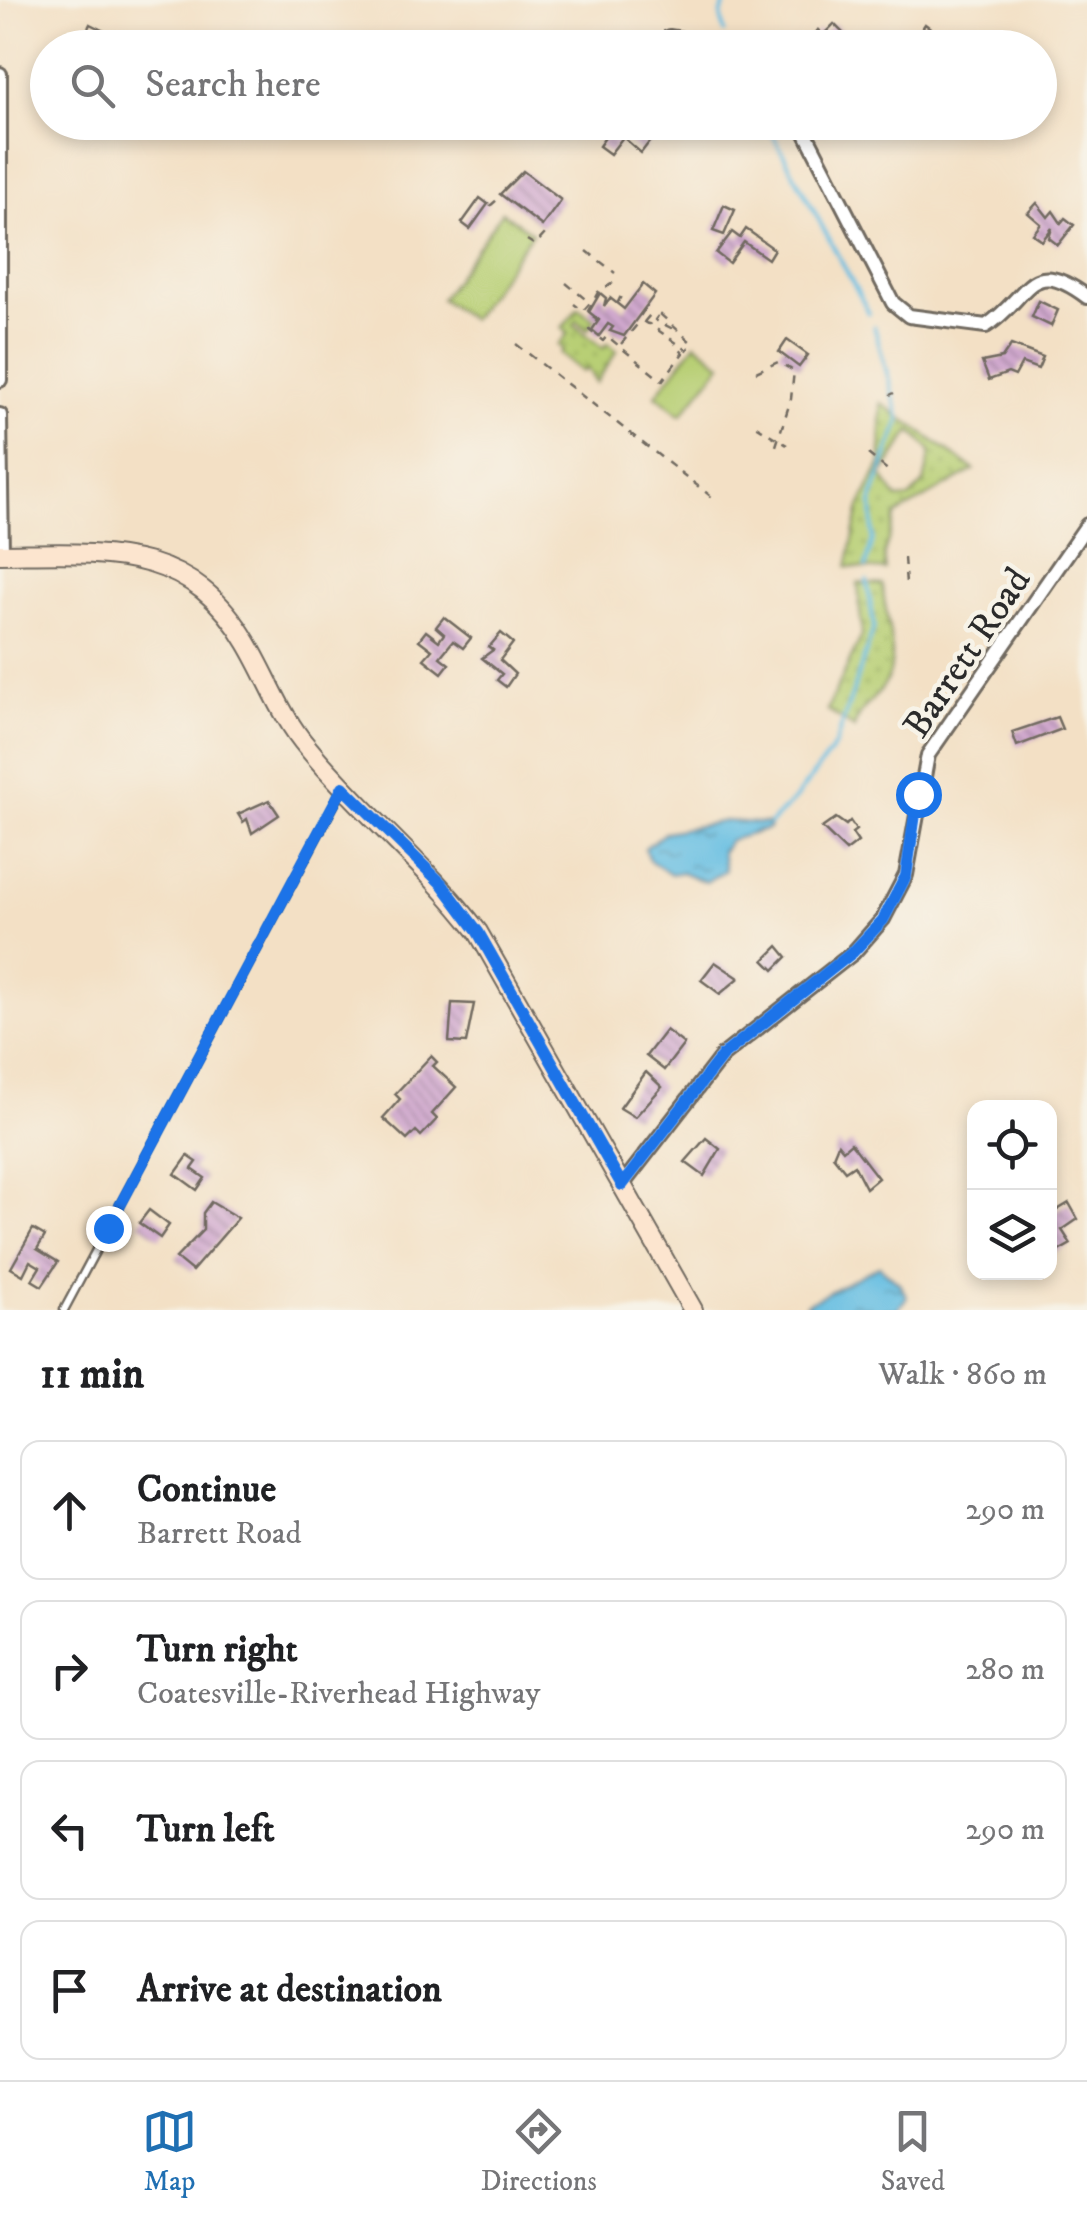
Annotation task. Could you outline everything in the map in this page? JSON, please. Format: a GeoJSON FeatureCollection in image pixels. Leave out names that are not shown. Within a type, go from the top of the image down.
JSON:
{"type":"FeatureCollection","features":[{"type":"Feature","properties":{"kind":"main road"},"geometry":{"type":"LineString","coordinates":[[1,554],[130,556],[179,572],[234,621],[288,721],[343,787],[442,884],[478,932],[694,1310]]}},
{"type":"Feature","properties":{"kind":"street"},"geometry":{"type":"LineString","coordinates":[[0,74],[0,380]]}},
{"type":"Feature","properties":{"kind":"street"},"geometry":{"type":"LineString","coordinates":[[809,140],[892,303],[904,314],[980,328],[997,319],[1032,282],[1049,277],[1066,281],[1087,297]]}},
{"type":"Feature","properties":{"kind":"street"},"geometry":{"type":"LineString","coordinates":[[0,415],[1,554]]}},
{"type":"Feature","properties":{"kind":"street","name":"Barrett Road"},"geometry":{"type":"LineString","coordinates":[[622,1185],[722,1056],[853,952],[883,920],[906,876],[928,755],[1087,525]]}},
{"type":"Feature","properties":{"kind":"lane"},"geometry":{"type":"LineString","coordinates":[[64,1310],[343,787]]}},
{"type":"Feature","properties":{"kind":"path"},"geometry":{"type":"LineString","coordinates":[[490,206],[498,199]]}},
{"type":"Feature","properties":{"kind":"path"},"geometry":{"type":"LineString","coordinates":[[527,240],[534,245],[545,234]]}},
{"type":"Feature","properties":{"kind":"path"},"geometry":{"type":"LineString","coordinates":[[586,251],[615,273]]}},
{"type":"Feature","properties":{"kind":"path"},"geometry":{"type":"LineString","coordinates":[[566,283],[590,303]]}},
{"type":"Feature","properties":{"kind":"path"},"geometry":{"type":"LineString","coordinates":[[574,304],[584,311],[613,283]]}},
{"type":"Feature","properties":{"kind":"path"},"geometry":{"type":"LineString","coordinates":[[617,304],[623,292]]}},
{"type":"Feature","properties":{"kind":"path"},"geometry":{"type":"LineString","coordinates":[[590,303],[587,313],[596,320],[589,330],[620,346],[662,381],[683,352],[675,344]]}},
{"type":"Feature","properties":{"kind":"path"},"geometry":{"type":"LineString","coordinates":[[620,346],[643,321],[650,315],[649,309],[692,343],[686,350],[643,321]]}},
{"type":"Feature","properties":{"kind":"path"},"geometry":{"type":"LineString","coordinates":[[516,344],[718,502]]}},
{"type":"Feature","properties":{"kind":"path"},"geometry":{"type":"LineString","coordinates":[[756,372],[778,362],[794,371],[776,446]]}},
{"type":"Feature","properties":{"kind":"path"},"geometry":{"type":"LineString","coordinates":[[756,426],[788,444]]}},
{"type":"Feature","properties":{"kind":"path"},"geometry":{"type":"LineString","coordinates":[[767,441],[773,435]]}},
{"type":"Feature","properties":{"kind":"path"},"geometry":{"type":"LineString","coordinates":[[868,454],[888,472]]}},
{"type":"Feature","properties":{"kind":"path"},"geometry":{"type":"LineString","coordinates":[[904,558],[906,584]]}},
{"type":"Feature","properties":{"kind":"green space"},"geometry":{"type":"Polygon","coordinates":[[[502,212],[532,233],[471,320],[441,299],[502,212]]]}},
{"type":"Feature","properties":{"kind":"green space"},"geometry":{"type":"Polygon","coordinates":[[[578,308],[595,320],[587,330],[577,321],[574,325],[603,348],[608,343],[617,351],[596,383],[587,368],[583,372],[560,354],[563,349],[558,345],[568,333],[562,328],[578,308]]]}},
{"type":"Feature","properties":{"kind":"green space"},"geometry":{"type":"Polygon","coordinates":[[[696,343],[722,364],[681,415],[656,395],[696,343]]]}},
{"type":"Feature","properties":{"kind":"green space"},"geometry":{"type":"Polygon","coordinates":[[[881,403],[974,470],[896,515],[884,554],[885,570],[847,567],[860,507],[881,463],[881,403]],[[911,431],[882,475],[897,499],[909,498],[924,483],[931,451],[911,431]]]}},
{"type":"Feature","properties":{"kind":"green space"},"geometry":{"type":"Polygon","coordinates":[[[858,583],[882,585],[892,654],[886,682],[854,728],[827,710],[862,635],[858,583]]]}},
{"type":"Feature","properties":{"kind":"water"},"geometry":{"type":"Polygon","coordinates":[[[725,821],[770,824],[769,829],[730,840],[721,852],[725,870],[706,882],[682,872],[671,874],[649,860],[645,848],[666,832],[725,821]]]}},
{"type":"Feature","properties":{"kind":"water"},"geometry":{"type":"Polygon","coordinates":[[[879,1266],[899,1283],[907,1297],[897,1310],[809,1310],[806,1304],[879,1266]]]}},
{"type":"Feature","properties":{"kind":"building"},"geometry":{"type":"Polygon","coordinates":[[[603,140],[621,140],[610,154],[599,146],[603,140]]]}},
{"type":"Feature","properties":{"kind":"building"},"geometry":{"type":"Polygon","coordinates":[[[626,140],[651,140],[641,153],[626,140]]]}},
{"type":"Feature","properties":{"kind":"building"},"geometry":{"type":"Polygon","coordinates":[[[523,171],[561,200],[542,226],[500,194],[523,171]]]}},
{"type":"Feature","properties":{"kind":"building"},"geometry":{"type":"Polygon","coordinates":[[[480,198],[488,204],[470,229],[462,223],[480,198]]]}},
{"type":"Feature","properties":{"kind":"building"},"geometry":{"type":"Polygon","coordinates":[[[1037,203],[1048,217],[1053,211],[1061,223],[1065,218],[1074,225],[1058,245],[1049,238],[1052,228],[1042,241],[1033,234],[1041,224],[1028,213],[1037,203]]]}},
{"type":"Feature","properties":{"kind":"building"},"geometry":{"type":"Polygon","coordinates":[[[724,205],[735,210],[724,235],[713,231],[724,205]]]}},
{"type":"Feature","properties":{"kind":"building"},"geometry":{"type":"Polygon","coordinates":[[[746,229],[774,249],[768,259],[744,242],[729,263],[716,253],[732,232],[740,238],[746,229]]]}},
{"type":"Feature","properties":{"kind":"building"},"geometry":{"type":"Polygon","coordinates":[[[643,284],[655,294],[624,336],[610,331],[613,327],[608,324],[599,336],[592,330],[599,320],[589,312],[600,293],[606,298],[604,306],[610,298],[624,309],[643,284]]]}},
{"type":"Feature","properties":{"kind":"building"},"geometry":{"type":"Polygon","coordinates":[[[1039,301],[1058,310],[1051,326],[1032,317],[1039,301]]]}},
{"type":"Feature","properties":{"kind":"building"},"geometry":{"type":"Polygon","coordinates":[[[787,340],[808,355],[799,367],[779,352],[787,340]]]}},
{"type":"Feature","properties":{"kind":"building"},"geometry":{"type":"Polygon","coordinates":[[[1011,345],[1043,357],[1038,369],[1022,363],[1015,376],[1008,373],[989,380],[982,362],[1002,358],[1011,345]]]}},
{"type":"Feature","properties":{"kind":"building"},"geometry":{"type":"Polygon","coordinates":[[[444,617],[471,638],[463,648],[453,641],[440,657],[449,664],[442,673],[424,659],[432,650],[419,640],[426,631],[439,641],[444,634],[436,627],[444,617]]]}},
{"type":"Feature","properties":{"kind":"building"},"geometry":{"type":"Polygon","coordinates":[[[501,633],[513,643],[500,660],[515,674],[506,687],[497,680],[502,674],[482,658],[493,650],[489,647],[501,633]]]}},
{"type":"Feature","properties":{"kind":"building"},"geometry":{"type":"Polygon","coordinates":[[[1057,717],[1062,729],[1017,746],[1012,732],[1057,717]]]}},
{"type":"Feature","properties":{"kind":"building"},"geometry":{"type":"Polygon","coordinates":[[[269,800],[279,815],[252,833],[247,819],[243,822],[238,814],[269,800]]]}},
{"type":"Feature","properties":{"kind":"building"},"geometry":{"type":"Polygon","coordinates":[[[836,818],[846,825],[850,821],[856,830],[852,833],[858,842],[846,851],[822,828],[836,818]]]}},
{"type":"Feature","properties":{"kind":"building"},"geometry":{"type":"Polygon","coordinates":[[[778,946],[787,957],[774,970],[764,960],[778,946]]]}},
{"type":"Feature","properties":{"kind":"building"},"geometry":{"type":"Polygon","coordinates":[[[715,962],[739,978],[720,994],[701,980],[715,962]]]}},
{"type":"Feature","properties":{"kind":"building"},"geometry":{"type":"Polygon","coordinates":[[[452,1003],[474,1004],[466,1043],[449,1042],[452,1003]]]}},
{"type":"Feature","properties":{"kind":"building"},"geometry":{"type":"Polygon","coordinates":[[[666,1030],[684,1044],[664,1070],[646,1056],[666,1030]]]}},
{"type":"Feature","properties":{"kind":"building"},"geometry":{"type":"Polygon","coordinates":[[[431,1056],[437,1062],[433,1066],[456,1087],[432,1114],[437,1119],[421,1136],[416,1131],[407,1140],[383,1118],[400,1099],[395,1094],[431,1056]]]}},
{"type":"Feature","properties":{"kind":"building"},"geometry":{"type":"Polygon","coordinates":[[[646,1072],[662,1087],[635,1117],[620,1108],[646,1072]]]}},
{"type":"Feature","properties":{"kind":"building"},"geometry":{"type":"Polygon","coordinates":[[[706,1138],[720,1149],[704,1176],[685,1162],[706,1138]]]}},
{"type":"Feature","properties":{"kind":"building"},"geometry":{"type":"Polygon","coordinates":[[[851,1143],[878,1178],[866,1188],[854,1165],[845,1171],[833,1156],[838,1144],[843,1150],[851,1143]]]}},
{"type":"Feature","properties":{"kind":"building"},"geometry":{"type":"Polygon","coordinates":[[[188,1156],[197,1162],[192,1169],[205,1178],[197,1190],[175,1174],[188,1156]]]}},
{"type":"Feature","properties":{"kind":"building"},"geometry":{"type":"Polygon","coordinates":[[[211,1202],[238,1218],[192,1271],[176,1258],[203,1230],[203,1213],[211,1202]]]}},
{"type":"Feature","properties":{"kind":"building"},"geometry":{"type":"Polygon","coordinates":[[[1069,1203],[1078,1219],[1062,1230],[1071,1244],[1057,1252],[1057,1210],[1069,1203]]]}},
{"type":"Feature","properties":{"kind":"building"},"geometry":{"type":"Polygon","coordinates":[[[149,1210],[169,1225],[160,1238],[139,1223],[149,1210]]]}},
{"type":"Feature","properties":{"kind":"building"},"geometry":{"type":"Polygon","coordinates":[[[33,1229],[45,1236],[37,1249],[58,1262],[42,1286],[32,1280],[40,1267],[30,1261],[23,1275],[11,1268],[33,1229]]]}},
{"type":"Feature","properties":{"kind":"waterway"},"geometry":{"type":"LineString","coordinates":[[724,30],[721,15],[726,0]]}},
{"type":"Feature","properties":{"kind":"waterway"},"geometry":{"type":"LineString","coordinates":[[776,140],[869,313]]}},
{"type":"Feature","properties":{"kind":"waterway"},"geometry":{"type":"LineString","coordinates":[[866,567],[873,539],[872,498],[900,420],[874,326]]}},
{"type":"Feature","properties":{"kind":"waterway"},"geometry":{"type":"LineString","coordinates":[[770,824],[795,799],[835,746],[874,627],[867,581]]}},
{"type":"Feature","properties":{"kind":"route"},"geometry":{"type":"LineString","coordinates":[[108,1228],[248,972],[343,787],[442,884],[478,932],[622,1185],[698,1081],[722,1056],[853,952],[883,920],[906,876],[918,794]]}}]}
